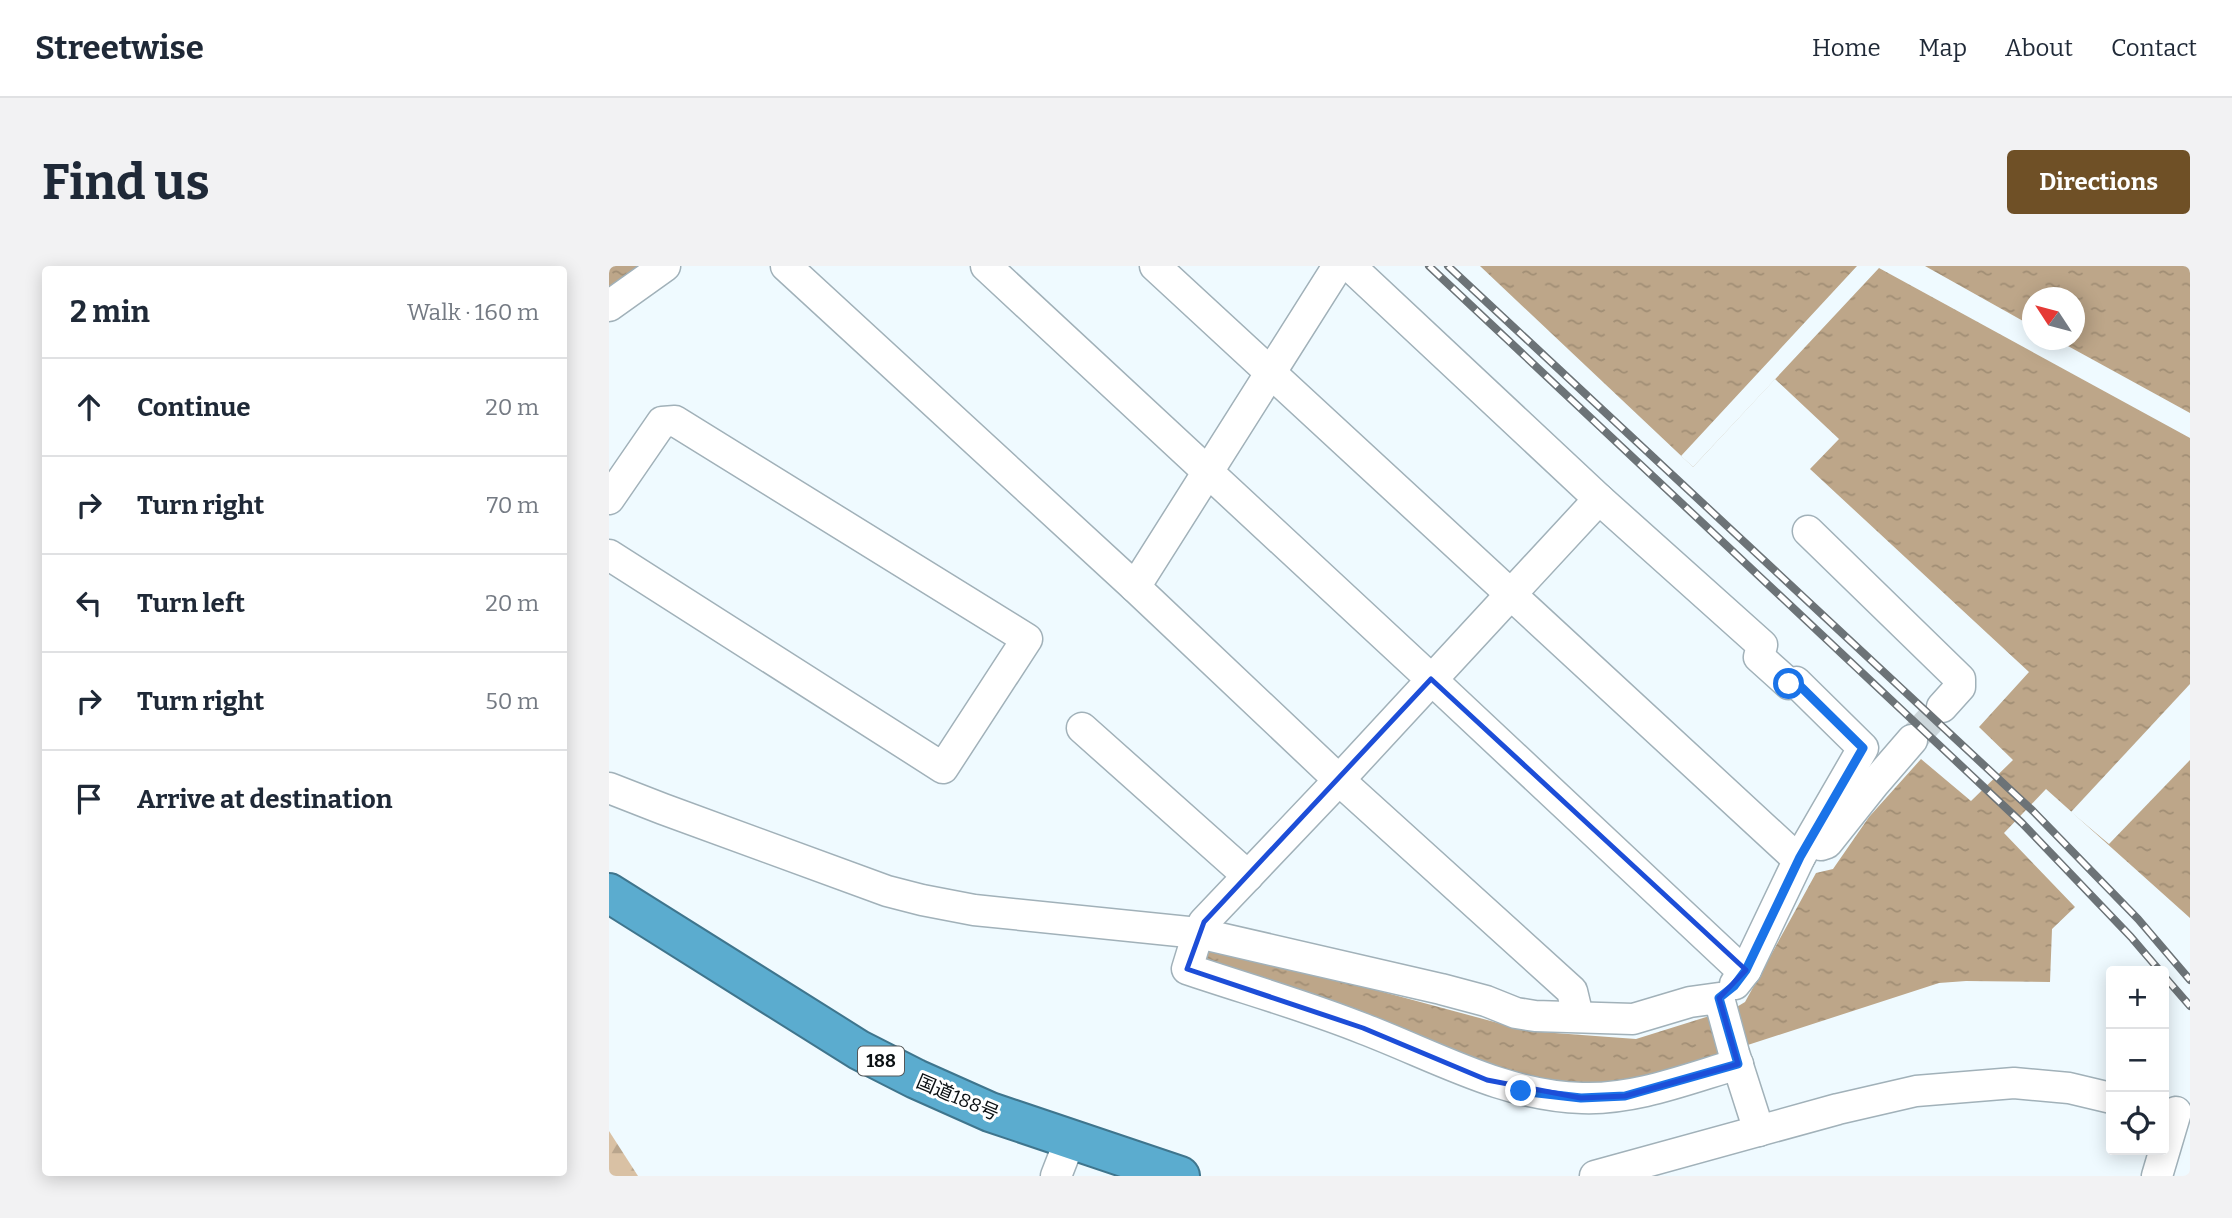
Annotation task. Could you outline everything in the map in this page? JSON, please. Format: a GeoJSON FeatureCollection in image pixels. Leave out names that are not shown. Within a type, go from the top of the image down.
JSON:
{"type":"FeatureCollection","features":[{"type":"Feature","properties":{"kind":"highway","name":"国道188号"},"geometry":{"type":"LineString","coordinates":[[613,904],[859,1050],[916,1079],[978,1106],[1070,1140],[1180,1176]]}},
{"type":"Feature","properties":{"kind":"street"},"geometry":{"type":"LineString","coordinates":[[609,306],[665,266]]}},
{"type":"Feature","properties":{"kind":"street"},"geometry":{"type":"LineString","coordinates":[[786,266],[1135,587],[1339,780],[1571,991],[1578,1016]]}},
{"type":"Feature","properties":{"kind":"street"},"geometry":{"type":"LineString","coordinates":[[986,266],[1734,963],[1746,970]]}},
{"type":"Feature","properties":{"kind":"street"},"geometry":{"type":"LineString","coordinates":[[1156,266],[1791,853],[1827,843],[1912,740]]}},
{"type":"Feature","properties":{"kind":"street"},"geometry":{"type":"LineString","coordinates":[[1135,587],[1338,266]]}},
{"type":"Feature","properties":{"kind":"street"},"geometry":{"type":"LineString","coordinates":[[1350,266],[1599,499],[1762,645],[1759,657],[1789,684],[1796,682],[1863,748],[1804,850],[1746,970],[1721,1003]]}},
{"type":"Feature","properties":{"kind":"street"},"geometry":{"type":"LineString","coordinates":[[609,499],[662,422],[675,421],[1027,639],[943,768],[609,555]]}},
{"type":"Feature","properties":{"kind":"street"},"geometry":{"type":"LineString","coordinates":[[1599,499],[1204,922],[1187,969],[1363,1028],[1487,1080],[1521,1091],[1581,1098],[1625,1096],[1736,1059]]}},
{"type":"Feature","properties":{"kind":"street"},"geometry":{"type":"LineString","coordinates":[[1808,531],[1960,679],[1960,687],[1942,707]]}},
{"type":"Feature","properties":{"kind":"street"},"geometry":{"type":"LineString","coordinates":[[1082,728],[1248,876]]}},
{"type":"Feature","properties":{"kind":"street"},"geometry":{"type":"LineString","coordinates":[[609,788],[887,891],[922,900],[1440,989],[1486,1001],[1516,1013],[1633,1019],[1690,1002],[1721,1003]]}},
{"type":"Feature","properties":{"kind":"street"},"geometry":{"type":"LineString","coordinates":[[1721,1003],[1759,1131]]}},
{"type":"Feature","properties":{"kind":"street"},"geometry":{"type":"LineString","coordinates":[[1595,1176],[1838,1108],[1916,1091],[2014,1083],[2069,1088],[2106,1097]]}},
{"type":"Feature","properties":{"kind":"street"},"geometry":{"type":"LineString","coordinates":[[2157,1176],[2177,1113]]}},
{"type":"Feature","properties":{"kind":"street"},"geometry":{"type":"LineString","coordinates":[[1056,1176],[1070,1140]]}},
{"type":"Feature","properties":{"kind":"highlighted area"},"geometry":{"type":"Polygon","coordinates":[[[1431,679],[1746,970],[1719,998],[1738,1064],[1625,1096],[1581,1098],[1487,1080],[1363,1028],[1187,969],[1204,922],[1431,679]]]}},
{"type":"Feature","properties":{"kind":"green space"},"geometry":{"type":"Polygon","coordinates":[[[609,1131],[638,1176],[609,1176],[609,1131]]]}},
{"type":"Feature","properties":{"kind":"water"},"geometry":{"type":"Polygon","coordinates":[[[609,266],[643,266],[609,292],[609,266]]]}},
{"type":"Feature","properties":{"kind":"water"},"geometry":{"type":"Polygon","coordinates":[[[1480,266],[2190,266],[2190,918],[2046,789],[2004,833],[2075,907],[2052,929],[2050,982],[1939,983],[1637,1081],[1576,1086],[1512,1076],[1198,963],[1203,948],[1320,975],[1528,1031],[1636,1039],[1735,1008],[1745,1002],[1816,873],[1833,869],[1869,817],[1921,759],[1971,801],[2013,760],[1979,727],[2029,672],[1810,469],[1839,439],[1775,379],[1693,467],[1480,266]]]}},
{"type":"Feature","properties":{"kind":"pier"},"geometry":{"type":"Polygon","coordinates":[[[1857,266],[1925,266],[2022,320],[2022,346],[1879,268],[1693,467],[1681,456],[1857,266]]]}},
{"type":"Feature","properties":{"kind":"pier"},"geometry":{"type":"Polygon","coordinates":[[[2029,350],[2075,350],[2190,413],[2190,438],[2029,350]]]}},
{"type":"Feature","properties":{"kind":"pier"},"geometry":{"type":"Polygon","coordinates":[[[2190,684],[2190,760],[2109,844],[2071,812],[2190,684]]]}},
{"type":"Feature","properties":{"kind":"tunnel"},"geometry":{"type":"LineString","coordinates":[[1912,740],[1942,707]]}},
{"type":"Feature","properties":{"kind":"railway"},"geometry":{"type":"LineString","coordinates":[[1429,266],[2022,823],[2156,966]]}},
{"type":"Feature","properties":{"kind":"railway"},"geometry":{"type":"LineString","coordinates":[[1448,266],[2033,811],[2138,919],[2190,980]]}},
{"type":"Feature","properties":{"kind":"railway"},"geometry":{"type":"LineString","coordinates":[[2169,982],[2190,1006]]}},
{"type":"Feature","properties":{"kind":"route"},"geometry":{"type":"LineString","coordinates":[[1521,1091],[1581,1098],[1625,1096],[1738,1064],[1719,998],[1734,986],[1746,970],[1800,857],[1863,748],[1796,682],[1789,684]]}}]}
